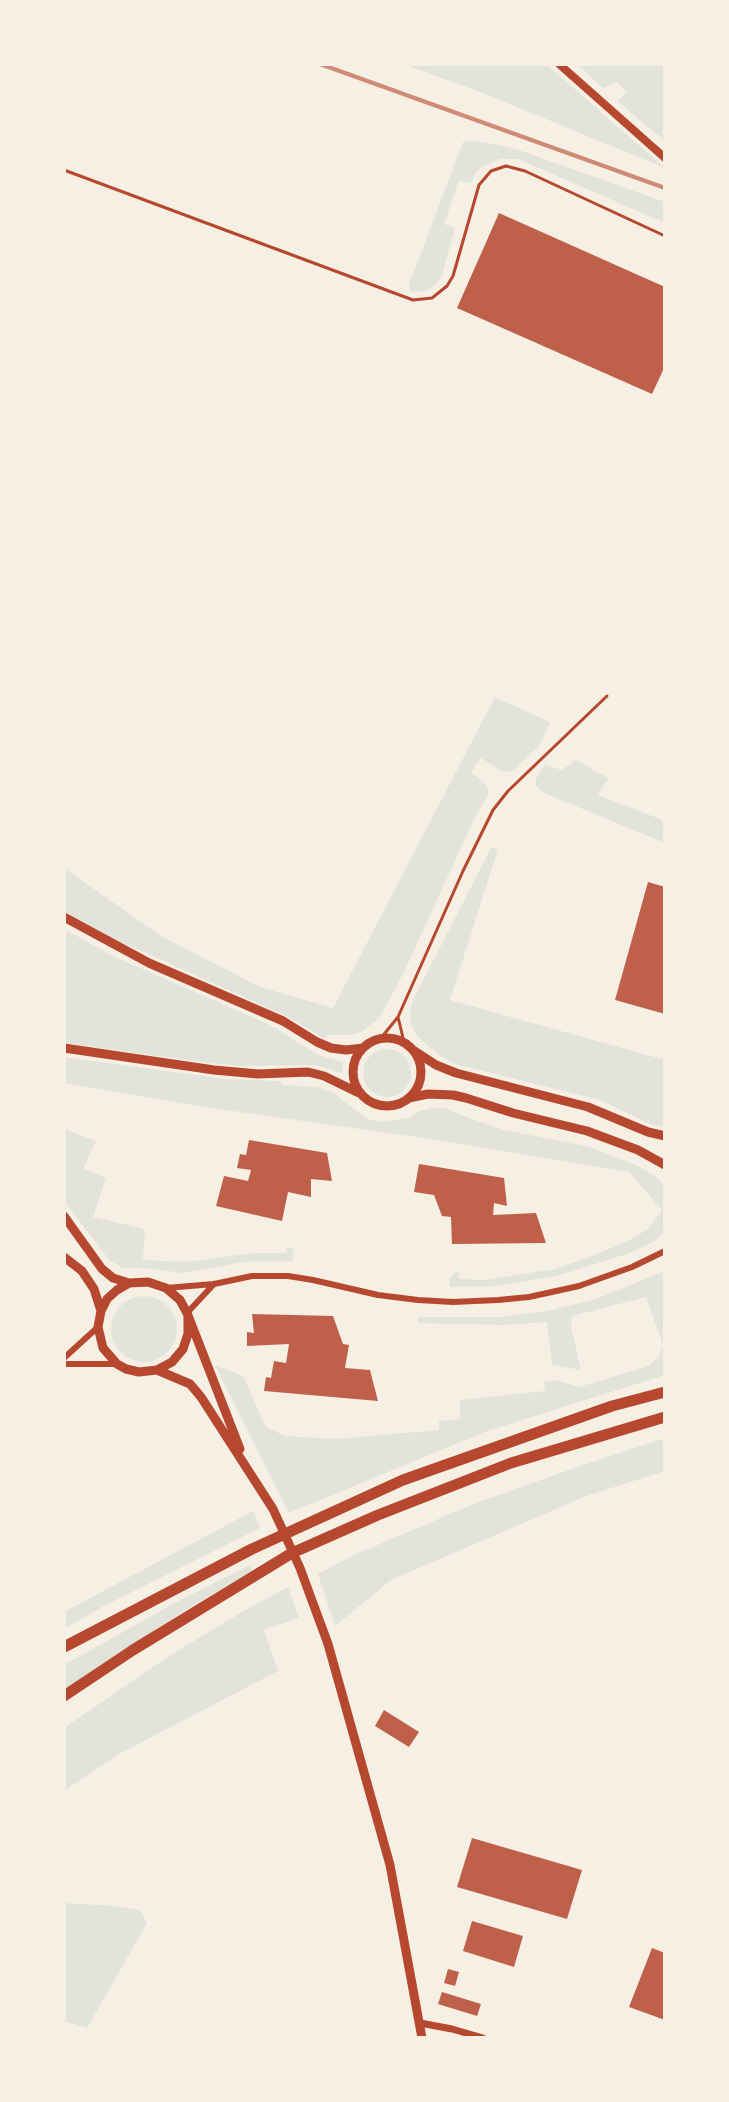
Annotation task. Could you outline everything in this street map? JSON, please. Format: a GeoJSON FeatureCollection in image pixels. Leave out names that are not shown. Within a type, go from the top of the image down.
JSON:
{"type":"FeatureCollection","features":[{"type":"Feature","properties":{"kind":"highway"},"geometry":{"type":"LineString","coordinates":[[64,1647],[252,1549],[403,1480],[612,1406],[665,1392]]}},
{"type":"Feature","properties":{"kind":"highway"},"geometry":{"type":"LineString","coordinates":[[64,1696],[292,1553],[378,1515],[511,1463],[665,1417]]}},
{"type":"Feature","properties":{"kind":"main road"},"geometry":{"type":"LineString","coordinates":[[559,64],[665,158]]}},
{"type":"Feature","properties":{"kind":"main road"},"geometry":{"type":"LineString","coordinates":[[64,917],[149,963],[283,1021],[317,1042],[346,1050],[363,1048]]}},
{"type":"Feature","properties":{"kind":"main road"},"geometry":{"type":"LineString","coordinates":[[359,1093],[354,1082],[356,1058],[371,1042],[392,1038],[404,1042],[436,1065],[456,1073],[588,1107],[665,1136]]}},
{"type":"Feature","properties":{"kind":"main road"},"geometry":{"type":"LineString","coordinates":[[64,1048],[214,1070],[258,1074],[308,1072],[324,1076],[377,1105],[388,1106],[399,1104],[416,1090],[421,1070],[413,1050]]}},
{"type":"Feature","properties":{"kind":"main road"},"geometry":{"type":"LineString","coordinates":[[409,1098],[428,1094],[466,1098],[587,1131],[638,1150],[665,1165]]}},
{"type":"Feature","properties":{"kind":"main road"},"geometry":{"type":"LineString","coordinates":[[64,1216],[102,1269],[113,1278],[129,1283],[148,1282],[166,1288],[180,1300],[247,1467]]}},
{"type":"Feature","properties":{"kind":"main road"},"geometry":{"type":"LineString","coordinates":[[64,1257],[82,1271],[94,1289],[101,1311]]}},
{"type":"Feature","properties":{"kind":"main road"},"geometry":{"type":"LineString","coordinates":[[129,1283],[107,1299],[98,1327],[103,1348],[126,1369],[139,1372],[157,1370],[172,1362],[183,1349],[188,1334],[187,1315]]}},
{"type":"Feature","properties":{"kind":"main road"},"geometry":{"type":"LineString","coordinates":[[157,1370],[190,1384],[201,1397],[273,1509],[300,1568],[328,1644],[390,1865],[422,2038]]}},
{"type":"Feature","properties":{"kind":"street"},"geometry":{"type":"LineString","coordinates":[[166,1288],[214,1284],[252,1276],[288,1276],[418,1300],[498,1300],[579,1286],[665,1251]]}},
{"type":"Feature","properties":{"kind":"street"},"geometry":{"type":"LineString","coordinates":[[187,1315],[214,1284]]}},
{"type":"Feature","properties":{"kind":"street"},"geometry":{"type":"LineString","coordinates":[[64,1361],[98,1327]]}},
{"type":"Feature","properties":{"kind":"street"},"geometry":{"type":"LineString","coordinates":[[64,1361],[117,1364]]}},
{"type":"Feature","properties":{"kind":"street"},"geometry":{"type":"LineString","coordinates":[[420,2023],[483,2038]]}},
{"type":"Feature","properties":{"kind":"lane"},"geometry":{"type":"LineString","coordinates":[[64,170],[413,300],[432,298],[447,286],[453,276],[479,185],[491,171],[506,166],[525,171],[665,236]]}},
{"type":"Feature","properties":{"kind":"lane"},"geometry":{"type":"LineString","coordinates":[[381,1038],[398,1017],[493,810],[543,756],[607,696]]}},
{"type":"Feature","properties":{"kind":"lane"},"geometry":{"type":"LineString","coordinates":[[398,1017],[404,1042]]}},
{"type":"Feature","properties":{"kind":"shaded area"},"geometry":{"type":"Polygon","coordinates":[[[404,64],[546,64],[665,168],[485,94],[404,64]]]}},
{"type":"Feature","properties":{"kind":"shaded area"},"geometry":{"type":"Polygon","coordinates":[[[577,64],[665,64],[665,141],[617,101],[627,92],[617,82],[603,88],[577,64]]]}},
{"type":"Feature","properties":{"kind":"shaded area"},"geometry":{"type":"Polygon","coordinates":[[[479,141],[516,149],[665,202],[665,223],[518,159],[500,159],[481,167],[471,183],[459,180],[444,224],[455,228],[442,275],[427,291],[412,292],[410,282],[463,142],[479,141]]]}},
{"type":"Feature","properties":{"kind":"shaded area"},"geometry":{"type":"Polygon","coordinates":[[[495,697],[550,722],[540,745],[513,770],[501,771],[481,758],[471,772],[488,788],[488,795],[405,970],[380,1017],[363,1031],[351,1035],[326,1035],[325,1039],[288,1017],[115,939],[64,911],[64,868],[161,936],[260,987],[333,1008],[495,697]]]}},
{"type":"Feature","properties":{"kind":"shaded area"},"geometry":{"type":"Polygon","coordinates":[[[576,760],[608,778],[598,795],[665,821],[665,843],[544,793],[536,786],[536,779],[545,765],[562,770],[576,760]]]}},
{"type":"Feature","properties":{"kind":"shaded area"},"geometry":{"type":"Polygon","coordinates":[[[491,848],[498,849],[450,1000],[665,1060],[665,1127],[650,1124],[600,1100],[455,1064],[440,1056],[417,1036],[411,1025],[413,1000],[491,848]]]}},
{"type":"Feature","properties":{"kind":"shaded area"},"geometry":{"type":"Polygon","coordinates":[[[64,929],[113,956],[270,1025],[319,1055],[343,1062],[342,1073],[315,1065],[243,1066],[64,1043],[64,929]]]}},
{"type":"Feature","properties":{"kind":"shaded area"},"geometry":{"type":"Polygon","coordinates":[[[387,1049],[404,1056],[411,1073],[404,1090],[387,1097],[370,1090],[363,1073],[370,1056],[387,1049]]]}},
{"type":"Feature","properties":{"kind":"shaded area"},"geometry":{"type":"Polygon","coordinates":[[[64,1057],[225,1079],[281,1081],[282,1085],[318,1087],[334,1093],[367,1119],[382,1122],[409,1118],[431,1108],[445,1108],[504,1130],[590,1147],[636,1165],[665,1185],[665,1233],[630,1253],[557,1276],[495,1286],[450,1287],[449,1279],[459,1271],[459,1279],[486,1280],[555,1269],[587,1258],[648,1229],[662,1210],[629,1172],[64,1083],[64,1057]]]}},
{"type":"Feature","properties":{"kind":"shaded area"},"geometry":{"type":"Polygon","coordinates":[[[64,1129],[96,1141],[83,1169],[106,1178],[93,1217],[145,1229],[143,1260],[187,1262],[253,1253],[286,1253],[287,1246],[294,1250],[293,1261],[243,1262],[183,1273],[123,1268],[110,1261],[64,1201],[64,1129]]]}},
{"type":"Feature","properties":{"kind":"shaded area"},"geometry":{"type":"Polygon","coordinates":[[[665,1271],[665,1375],[487,1431],[289,1513],[215,1365],[243,1376],[266,1427],[285,1436],[336,1439],[439,1430],[439,1421],[460,1419],[460,1400],[545,1391],[544,1382],[555,1380],[579,1387],[649,1366],[659,1356],[663,1345],[646,1297],[572,1316],[571,1326],[581,1370],[552,1365],[547,1322],[503,1325],[418,1323],[418,1317],[501,1317],[547,1311],[596,1299],[665,1271]]]}},
{"type":"Feature","properties":{"kind":"shaded area"},"geometry":{"type":"Polygon","coordinates":[[[150,1296],[168,1305],[175,1316],[175,1342],[168,1353],[157,1360],[138,1362],[120,1353],[113,1342],[111,1323],[120,1305],[131,1298],[150,1296]]]}},
{"type":"Feature","properties":{"kind":"shaded area"},"geometry":{"type":"Polygon","coordinates":[[[665,1438],[665,1471],[586,1496],[391,1580],[335,1626],[318,1574],[354,1555],[476,1503],[665,1438]]]}},
{"type":"Feature","properties":{"kind":"shaded area"},"geometry":{"type":"Polygon","coordinates":[[[253,1511],[260,1528],[64,1629],[64,1612],[253,1511]]]}},
{"type":"Feature","properties":{"kind":"shaded area"},"geometry":{"type":"Polygon","coordinates":[[[250,1565],[252,1571],[187,1609],[64,1691],[64,1665],[250,1565]]]}},
{"type":"Feature","properties":{"kind":"shaded area"},"geometry":{"type":"Polygon","coordinates":[[[288,1587],[299,1618],[264,1630],[278,1671],[119,1754],[64,1791],[64,1728],[169,1656],[288,1587]]]}},
{"type":"Feature","properties":{"kind":"shaded area"},"geometry":{"type":"Polygon","coordinates":[[[64,1903],[140,1910],[147,1923],[87,2028],[64,2021],[64,1903]]]}},
{"type":"Feature","properties":{"kind":"building"},"geometry":{"type":"Polygon","coordinates":[[[499,213],[665,287],[665,366],[652,394],[457,308],[499,213]]]}},
{"type":"Feature","properties":{"kind":"building"},"geometry":{"type":"Polygon","coordinates":[[[648,882],[665,887],[665,1014],[615,1000],[648,882]]]}},
{"type":"Feature","properties":{"kind":"building"},"geometry":{"type":"Polygon","coordinates":[[[249,1140],[327,1153],[332,1181],[311,1179],[311,1197],[288,1192],[282,1221],[216,1206],[224,1176],[248,1181],[251,1170],[237,1168],[240,1154],[246,1155],[249,1140]]]}},
{"type":"Feature","properties":{"kind":"building"},"geometry":{"type":"Polygon","coordinates":[[[419,1164],[504,1178],[507,1206],[494,1203],[493,1215],[536,1213],[546,1243],[452,1244],[451,1217],[442,1216],[434,1195],[414,1192],[419,1164]]]}},
{"type":"Feature","properties":{"kind":"building"},"geometry":{"type":"Polygon","coordinates":[[[252,1314],[333,1316],[343,1344],[349,1345],[345,1368],[370,1370],[378,1401],[264,1391],[266,1377],[271,1378],[274,1361],[286,1363],[289,1344],[247,1346],[247,1332],[254,1333],[252,1314]]]}},
{"type":"Feature","properties":{"kind":"building"},"geometry":{"type":"Polygon","coordinates":[[[384,1710],[419,1732],[409,1747],[375,1726],[384,1710]]]}},
{"type":"Feature","properties":{"kind":"building"},"geometry":{"type":"Polygon","coordinates":[[[472,1838],[582,1870],[567,1919],[457,1887],[472,1838]]]}},
{"type":"Feature","properties":{"kind":"building"},"geometry":{"type":"Polygon","coordinates":[[[472,1921],[523,1936],[514,1967],[463,1951],[472,1921]]]}},
{"type":"Feature","properties":{"kind":"building"},"geometry":{"type":"Polygon","coordinates":[[[652,1948],[665,1953],[665,2020],[629,2007],[652,1948]]]}},
{"type":"Feature","properties":{"kind":"building"},"geometry":{"type":"Polygon","coordinates":[[[448,1969],[459,1972],[455,1986],[444,1983],[448,1969]]]}},
{"type":"Feature","properties":{"kind":"building"},"geometry":{"type":"Polygon","coordinates":[[[442,1992],[481,2004],[477,2016],[438,2004],[442,1992]]]}},
{"type":"Feature","properties":{"kind":"railway"},"geometry":{"type":"LineString","coordinates":[[320,64],[665,188]]}}]}
